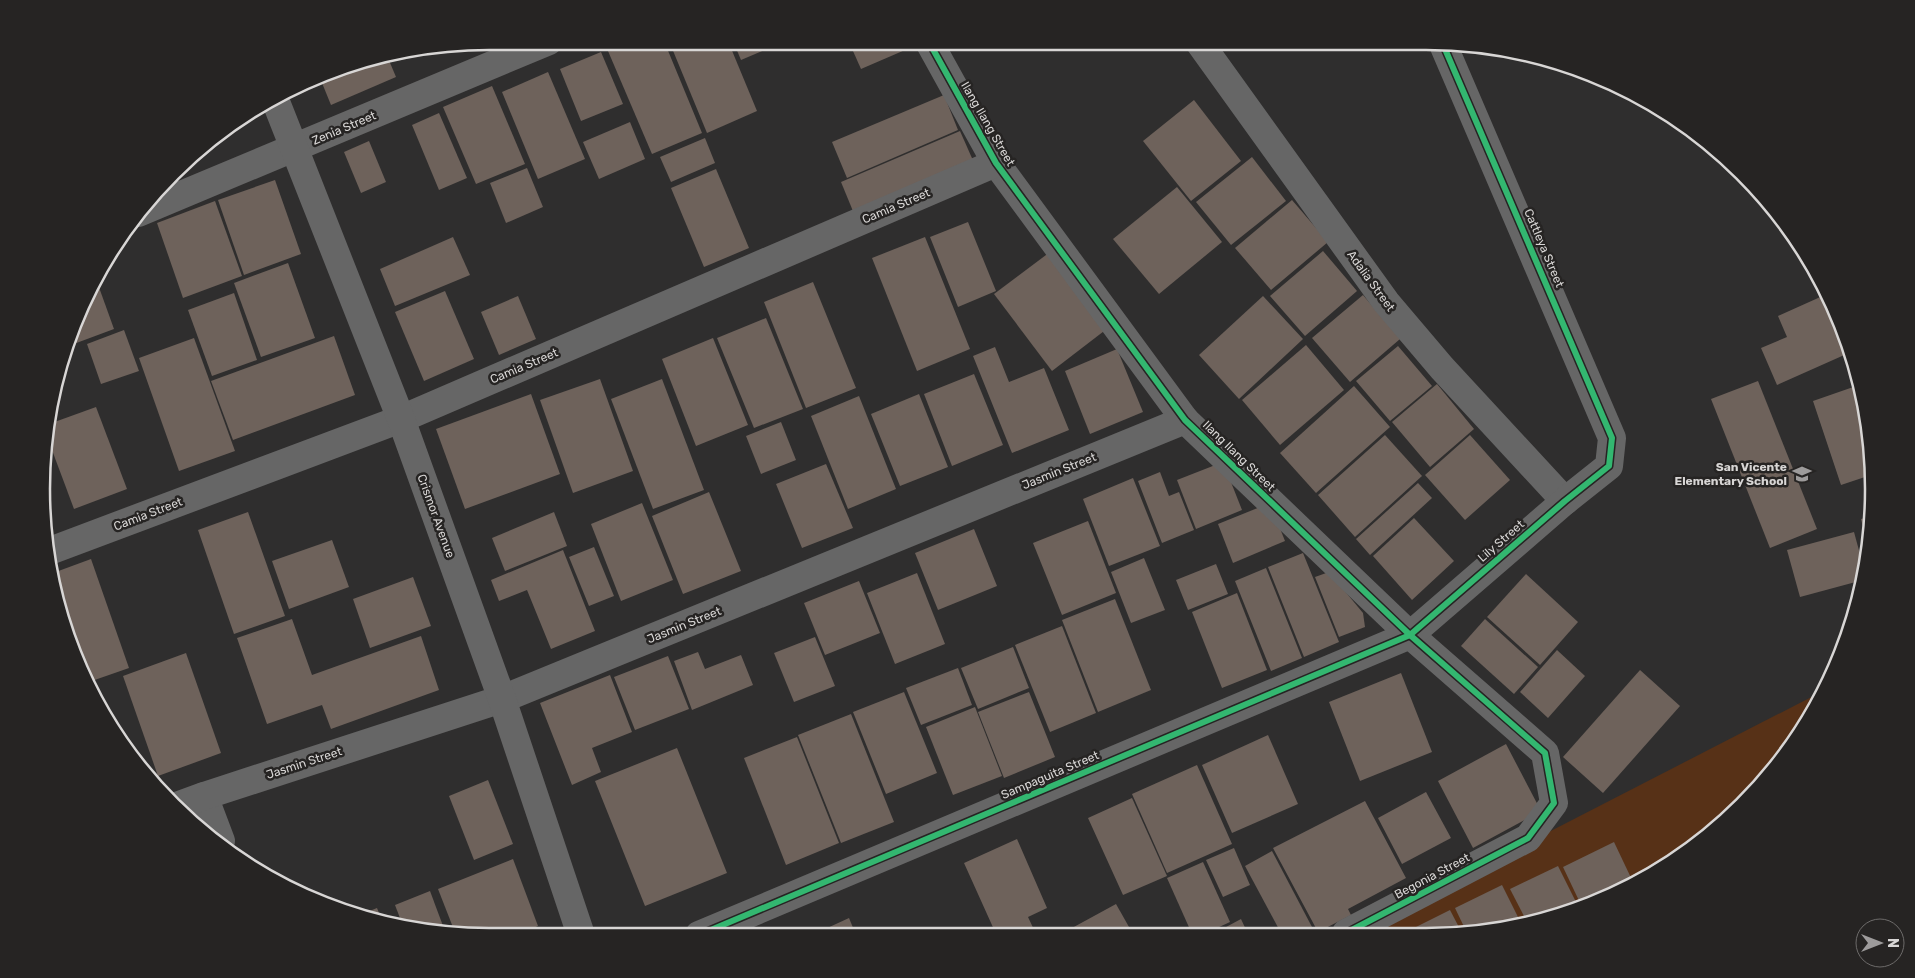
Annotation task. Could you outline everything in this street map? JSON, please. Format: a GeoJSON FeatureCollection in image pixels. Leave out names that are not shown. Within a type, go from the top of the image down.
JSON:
{"type":"FeatureCollection","features":[{"type":"Feature","properties":{"kind":"street","name":"Zenia Street"},"geometry":{"type":"LineString","coordinates":[[152,208],[528,50]]}},
{"type":"Feature","properties":{"kind":"street","name":"Ilang Ilang Street"},"geometry":{"type":"LineString","coordinates":[[933,50],[996,163],[1185,420],[1410,635],[1545,753],[1554,803],[1528,838]]}},
{"type":"Feature","properties":{"kind":"street","name":"Adalia Street"},"geometry":{"type":"LineString","coordinates":[[1205,50],[1386,302],[1442,368],[1565,501]]}},
{"type":"Feature","properties":{"kind":"street","name":"Cattleya Street"},"geometry":{"type":"LineString","coordinates":[[1446,51],[1612,438],[1609,466]]}},
{"type":"Feature","properties":{"kind":"street","name":"Crismor Avenue"},"geometry":{"type":"LineString","coordinates":[[277,105],[401,419],[502,699],[578,928]]}},
{"type":"Feature","properties":{"kind":"street","name":"Camia Street"},"geometry":{"type":"LineString","coordinates":[[54,549],[401,419],[996,163]]}},
{"type":"Feature","properties":{"kind":"street","name":"Jasmin Street"},"geometry":{"type":"LineString","coordinates":[[184,803],[502,699],[1185,420]]}},
{"type":"Feature","properties":{"kind":"street","name":"Lily Street"},"geometry":{"type":"LineString","coordinates":[[1410,635],[1565,501],[1609,466]]}},
{"type":"Feature","properties":{"kind":"street","name":"Sampaguita Street"},"geometry":{"type":"LineString","coordinates":[[716,928],[1410,635]]}},
{"type":"Feature","properties":{"kind":"street"},"geometry":{"type":"LineString","coordinates":[[204,796],[220,835]]}},
{"type":"Feature","properties":{"kind":"street","name":"Begonia Street"},"geometry":{"type":"LineString","coordinates":[[1356,928],[1528,838]]}},
{"type":"Feature","properties":{"kind":"shaded area"},"geometry":{"type":"Polygon","coordinates":[[[1812,696],[1791,733],[1774,756],[1736,799],[1715,819],[1670,854],[1620,883],[1567,905],[1512,920],[1455,927],[1362,928],[1812,696]]]}},
{"type":"Feature","properties":{"kind":"building"},"geometry":{"type":"Polygon","coordinates":[[[668,50],[702,133],[652,154],[608,51],[668,50]]]}},
{"type":"Feature","properties":{"kind":"building"},"geometry":{"type":"Polygon","coordinates":[[[673,50],[732,50],[757,111],[707,133],[673,50]]]}},
{"type":"Feature","properties":{"kind":"building"},"geometry":{"type":"Polygon","coordinates":[[[737,50],[764,50],[741,60],[737,50]]]}},
{"type":"Feature","properties":{"kind":"building"},"geometry":{"type":"Polygon","coordinates":[[[853,50],[905,50],[861,69],[853,50]]]}},
{"type":"Feature","properties":{"kind":"building"},"geometry":{"type":"Polygon","coordinates":[[[601,52],[623,104],[581,121],[560,69],[601,52]]]}},
{"type":"Feature","properties":{"kind":"building"},"geometry":{"type":"Polygon","coordinates":[[[389,61],[396,77],[331,105],[322,83],[389,61]]]}},
{"type":"Feature","properties":{"kind":"building"},"geometry":{"type":"Polygon","coordinates":[[[548,72],[585,159],[538,179],[502,92],[548,72]]]}},
{"type":"Feature","properties":{"kind":"building"},"geometry":{"type":"Polygon","coordinates":[[[492,86],[525,164],[476,184],[443,107],[492,86]]]}},
{"type":"Feature","properties":{"kind":"building"},"geometry":{"type":"Polygon","coordinates":[[[944,95],[958,130],[847,178],[832,142],[944,95]]]}},
{"type":"Feature","properties":{"kind":"building"},"geometry":{"type":"Polygon","coordinates":[[[1194,100],[1241,161],[1191,201],[1143,141],[1194,100]]]}},
{"type":"Feature","properties":{"kind":"building"},"geometry":{"type":"Polygon","coordinates":[[[439,113],[467,178],[439,190],[412,125],[439,113]]]}},
{"type":"Feature","properties":{"kind":"building"},"geometry":{"type":"Polygon","coordinates":[[[630,122],[645,159],[599,179],[583,142],[630,122]]]}},
{"type":"Feature","properties":{"kind":"building"},"geometry":{"type":"Polygon","coordinates":[[[960,131],[975,165],[855,216],[841,182],[960,131]]]}},
{"type":"Feature","properties":{"kind":"building"},"geometry":{"type":"Polygon","coordinates":[[[705,138],[715,163],[671,182],[660,157],[705,138]]]}},
{"type":"Feature","properties":{"kind":"building"},"geometry":{"type":"Polygon","coordinates":[[[369,141],[386,182],[361,193],[344,152],[369,141]]]}},
{"type":"Feature","properties":{"kind":"building"},"geometry":{"type":"Polygon","coordinates":[[[1252,157],[1286,201],[1231,245],[1196,202],[1252,157]]]}},
{"type":"Feature","properties":{"kind":"building"},"geometry":{"type":"Polygon","coordinates":[[[527,168],[543,207],[506,223],[490,183],[527,168]]]}},
{"type":"Feature","properties":{"kind":"building"},"geometry":{"type":"Polygon","coordinates":[[[716,169],[749,248],[704,267],[671,188],[716,169]]]}},
{"type":"Feature","properties":{"kind":"building"},"geometry":{"type":"Polygon","coordinates":[[[275,180],[301,254],[244,275],[218,200],[275,180]]]}},
{"type":"Feature","properties":{"kind":"building"},"geometry":{"type":"Polygon","coordinates":[[[1177,187],[1222,242],[1159,294],[1113,239],[1177,187]]]}},
{"type":"Feature","properties":{"kind":"building"},"geometry":{"type":"Polygon","coordinates":[[[1292,200],[1328,242],[1271,290],[1235,248],[1292,200]]]}},
{"type":"Feature","properties":{"kind":"building"},"geometry":{"type":"Polygon","coordinates":[[[215,201],[242,276],[183,298],[157,223],[215,201]]]}},
{"type":"Feature","properties":{"kind":"building"},"geometry":{"type":"Polygon","coordinates":[[[968,222],[996,291],[958,307],[930,237],[968,222]]]}},
{"type":"Feature","properties":{"kind":"building"},"geometry":{"type":"Polygon","coordinates":[[[453,237],[470,275],[395,306],[380,269],[453,237]]]}},
{"type":"Feature","properties":{"kind":"building"},"geometry":{"type":"Polygon","coordinates":[[[925,237],[970,349],[917,371],[872,258],[925,237]]]}},
{"type":"Feature","properties":{"kind":"building"},"geometry":{"type":"Polygon","coordinates":[[[1323,251],[1357,291],[1305,336],[1270,296],[1323,251]]]}},
{"type":"Feature","properties":{"kind":"building"},"geometry":{"type":"Polygon","coordinates":[[[1050,252],[1108,328],[1052,371],[994,294],[1050,252]]]}},
{"type":"Feature","properties":{"kind":"building"},"geometry":{"type":"Polygon","coordinates":[[[288,263],[315,338],[261,357],[234,283],[288,263]]]}},
{"type":"Feature","properties":{"kind":"building"},"geometry":{"type":"Polygon","coordinates":[[[813,282],[856,388],[806,408],[764,302],[813,282]]]}},
{"type":"Feature","properties":{"kind":"building"},"geometry":{"type":"Polygon","coordinates":[[[99,287],[114,329],[75,344],[99,287]]]}},
{"type":"Feature","properties":{"kind":"building"},"geometry":{"type":"Polygon","coordinates":[[[445,291],[474,359],[424,381],[395,312],[445,291]]]}},
{"type":"Feature","properties":{"kind":"building"},"geometry":{"type":"Polygon","coordinates":[[[234,293],[257,360],[212,376],[188,310],[234,293]]]}},
{"type":"Feature","properties":{"kind":"building"},"geometry":{"type":"Polygon","coordinates":[[[1363,295],[1400,339],[1350,382],[1312,338],[1363,295]]]}},
{"type":"Feature","properties":{"kind":"building"},"geometry":{"type":"Polygon","coordinates":[[[518,296],[536,339],[499,355],[481,312],[518,296]]]}},
{"type":"Feature","properties":{"kind":"building"},"geometry":{"type":"Polygon","coordinates":[[[1263,296],[1303,339],[1239,399],[1199,355],[1263,296]]]}},
{"type":"Feature","properties":{"kind":"building"},"geometry":{"type":"Polygon","coordinates":[[[1821,297],[1844,355],[1777,385],[1761,348],[1787,337],[1778,316],[1821,297]]]}},
{"type":"Feature","properties":{"kind":"building"},"geometry":{"type":"Polygon","coordinates":[[[766,318],[803,409],[754,428],[717,338],[766,318]]]}},
{"type":"Feature","properties":{"kind":"building"},"geometry":{"type":"Polygon","coordinates":[[[124,330],[139,371],[101,384],[87,344],[124,330]]]}},
{"type":"Feature","properties":{"kind":"building"},"geometry":{"type":"Polygon","coordinates":[[[334,336],[355,395],[233,440],[211,381],[334,336]]]}},
{"type":"Feature","properties":{"kind":"building"},"geometry":{"type":"Polygon","coordinates":[[[194,338],[235,451],[179,471],[139,358],[194,338]]]}},
{"type":"Feature","properties":{"kind":"building"},"geometry":{"type":"Polygon","coordinates":[[[713,338],[748,425],[696,446],[662,359],[713,338]]]}},
{"type":"Feature","properties":{"kind":"building"},"geometry":{"type":"Polygon","coordinates":[[[1306,345],[1344,390],[1280,445],[1242,400],[1306,345]]]}},
{"type":"Feature","properties":{"kind":"building"},"geometry":{"type":"Polygon","coordinates":[[[1398,346],[1432,386],[1390,421],[1356,381],[1398,346]]]}},
{"type":"Feature","properties":{"kind":"building"},"geometry":{"type":"Polygon","coordinates":[[[995,347],[1009,382],[1044,368],[1069,430],[1012,453],[973,356],[995,347]]]}},
{"type":"Feature","properties":{"kind":"building"},"geometry":{"type":"Polygon","coordinates":[[[1117,349],[1143,412],[1090,434],[1065,371],[1117,349]]]}},
{"type":"Feature","properties":{"kind":"building"},"geometry":{"type":"Polygon","coordinates":[[[974,374],[1003,445],[952,466],[924,394],[974,374]]]}},
{"type":"Feature","properties":{"kind":"building"},"geometry":{"type":"Polygon","coordinates":[[[600,379],[633,471],[573,493],[540,400],[600,379]]]}},
{"type":"Feature","properties":{"kind":"building"},"geometry":{"type":"Polygon","coordinates":[[[662,379],[704,490],[653,509],[611,399],[662,379]]]}},
{"type":"Feature","properties":{"kind":"building"},"geometry":{"type":"Polygon","coordinates":[[[1758,381],[1817,529],[1770,548],[1711,399],[1758,381]]]}},
{"type":"Feature","properties":{"kind":"building"},"geometry":{"type":"Polygon","coordinates":[[[1437,384],[1474,429],[1430,467],[1392,422],[1437,384]]]}},
{"type":"Feature","properties":{"kind":"building"},"geometry":{"type":"Polygon","coordinates":[[[1354,386],[1390,427],[1316,493],[1280,453],[1354,386]]]}},
{"type":"Feature","properties":{"kind":"building"},"geometry":{"type":"Polygon","coordinates":[[[1853,387],[1861,432],[1865,477],[1841,485],[1813,401],[1853,387]]]}},
{"type":"Feature","properties":{"kind":"building"},"geometry":{"type":"Polygon","coordinates":[[[531,394],[560,474],[465,509],[436,429],[531,394]]]}},
{"type":"Feature","properties":{"kind":"building"},"geometry":{"type":"Polygon","coordinates":[[[919,394],[948,467],[900,486],[871,414],[919,394]]]}},
{"type":"Feature","properties":{"kind":"building"},"geometry":{"type":"Polygon","coordinates":[[[859,396],[896,489],[848,509],[811,416],[859,396]]]}},
{"type":"Feature","properties":{"kind":"building"},"geometry":{"type":"Polygon","coordinates":[[[96,407],[127,489],[74,509],[52,450],[55,422],[96,407]]]}},
{"type":"Feature","properties":{"kind":"building"},"geometry":{"type":"Polygon","coordinates":[[[781,422],[796,460],[761,474],[746,436],[781,422]]]}},
{"type":"Feature","properties":{"kind":"building"},"geometry":{"type":"Polygon","coordinates":[[[1385,435],[1422,476],[1355,537],[1318,495],[1385,435]]]}},
{"type":"Feature","properties":{"kind":"building"},"geometry":{"type":"Polygon","coordinates":[[[1470,435],[1510,480],[1465,520],[1425,475],[1470,435]]]}},
{"type":"Feature","properties":{"kind":"building"},"geometry":{"type":"Polygon","coordinates":[[[1223,462],[1242,510],[1196,529],[1177,480],[1223,462]]]}},
{"type":"Feature","properties":{"kind":"building"},"geometry":{"type":"Polygon","coordinates":[[[826,464],[853,528],[802,548],[776,484],[826,464]]]}},
{"type":"Feature","properties":{"kind":"building"},"geometry":{"type":"Polygon","coordinates":[[[1160,472],[1169,496],[1179,492],[1194,530],[1162,543],[1138,481],[1160,472]]]}},
{"type":"Feature","properties":{"kind":"building"},"geometry":{"type":"Polygon","coordinates":[[[1133,478],[1160,546],[1109,566],[1083,499],[1133,478]]]}},
{"type":"Feature","properties":{"kind":"building"},"geometry":{"type":"Polygon","coordinates":[[[1418,483],[1432,498],[1370,555],[1356,539],[1418,483]]]}},
{"type":"Feature","properties":{"kind":"building"},"geometry":{"type":"Polygon","coordinates":[[[709,492],[741,571],[683,594],[652,516],[709,492]]]}},
{"type":"Feature","properties":{"kind":"building"},"geometry":{"type":"Polygon","coordinates":[[[642,503],[673,580],[621,601],[591,524],[642,503]]]}},
{"type":"Feature","properties":{"kind":"building"},"geometry":{"type":"Polygon","coordinates":[[[1270,503],[1285,541],[1233,563],[1218,524],[1270,503]]]}},
{"type":"Feature","properties":{"kind":"building"},"geometry":{"type":"Polygon","coordinates":[[[248,512],[285,616],[234,634],[198,530],[248,512]]]}},
{"type":"Feature","properties":{"kind":"building"},"geometry":{"type":"Polygon","coordinates":[[[554,512],[567,546],[505,571],[492,538],[554,512]]]}},
{"type":"Feature","properties":{"kind":"building"},"geometry":{"type":"Polygon","coordinates":[[[1414,518],[1454,561],[1412,600],[1373,556],[1414,518]]]}},
{"type":"Feature","properties":{"kind":"building"},"geometry":{"type":"Polygon","coordinates":[[[1088,521],[1116,593],[1062,615],[1033,543],[1088,521]]]}},
{"type":"Feature","properties":{"kind":"building"},"geometry":{"type":"Polygon","coordinates":[[[974,529],[997,586],[938,610],[915,553],[974,529]]]}},
{"type":"Feature","properties":{"kind":"building"},"geometry":{"type":"Polygon","coordinates":[[[1854,532],[1860,554],[1855,582],[1800,597],[1787,550],[1854,532]]]}},
{"type":"Feature","properties":{"kind":"building"},"geometry":{"type":"Polygon","coordinates":[[[332,540],[349,587],[289,609],[272,561],[332,540]]]}},
{"type":"Feature","properties":{"kind":"building"},"geometry":{"type":"Polygon","coordinates":[[[594,547],[614,596],[589,606],[569,557],[594,547]]]}},
{"type":"Feature","properties":{"kind":"building"},"geometry":{"type":"Polygon","coordinates":[[[563,550],[595,631],[551,649],[527,590],[499,601],[491,580],[563,550]]]}},
{"type":"Feature","properties":{"kind":"building"},"geometry":{"type":"Polygon","coordinates":[[[1303,553],[1339,642],[1304,657],[1268,567],[1303,553]]]}},
{"type":"Feature","properties":{"kind":"building"},"geometry":{"type":"Polygon","coordinates":[[[1144,558],[1165,610],[1131,623],[1111,572],[1144,558]]]}},
{"type":"Feature","properties":{"kind":"building"},"geometry":{"type":"Polygon","coordinates":[[[91,559],[129,668],[94,680],[73,630],[57,571],[91,559]]]}},
{"type":"Feature","properties":{"kind":"building"},"geometry":{"type":"Polygon","coordinates":[[[1216,564],[1228,594],[1188,610],[1176,580],[1216,564]]]}},
{"type":"Feature","properties":{"kind":"building"},"geometry":{"type":"Polygon","coordinates":[[[1266,568],[1302,658],[1271,671],[1235,581],[1266,568]]]}},
{"type":"Feature","properties":{"kind":"building"},"geometry":{"type":"Polygon","coordinates":[[[1329,572],[1363,613],[1365,627],[1339,637],[1315,577],[1329,572]]]}},
{"type":"Feature","properties":{"kind":"building"},"geometry":{"type":"Polygon","coordinates":[[[917,573],[945,644],[895,664],[867,593],[917,573]]]}},
{"type":"Feature","properties":{"kind":"building"},"geometry":{"type":"Polygon","coordinates":[[[1526,574],[1578,622],[1540,665],[1487,617],[1526,574]]]}},
{"type":"Feature","properties":{"kind":"building"},"geometry":{"type":"Polygon","coordinates":[[[413,577],[431,626],[370,648],[353,599],[413,577]]]}},
{"type":"Feature","properties":{"kind":"building"},"geometry":{"type":"Polygon","coordinates":[[[859,581],[880,633],[825,655],[804,603],[859,581]]]}},
{"type":"Feature","properties":{"kind":"building"},"geometry":{"type":"Polygon","coordinates":[[[1237,593],[1267,670],[1222,688],[1192,612],[1237,593]]]}},
{"type":"Feature","properties":{"kind":"building"},"geometry":{"type":"Polygon","coordinates":[[[1115,599],[1151,690],[1098,712],[1062,620],[1115,599]]]}},
{"type":"Feature","properties":{"kind":"building"},"geometry":{"type":"Polygon","coordinates":[[[292,619],[312,675],[421,636],[439,690],[331,729],[322,705],[267,724],[237,638],[292,619]]]}},
{"type":"Feature","properties":{"kind":"building"},"geometry":{"type":"Polygon","coordinates":[[[1485,619],[1538,667],[1514,694],[1461,646],[1485,619]]]}},
{"type":"Feature","properties":{"kind":"building"},"geometry":{"type":"Polygon","coordinates":[[[1062,626],[1096,713],[1050,732],[1015,645],[1062,626]]]}},
{"type":"Feature","properties":{"kind":"building"},"geometry":{"type":"Polygon","coordinates":[[[815,637],[835,686],[794,702],[774,653],[815,637]]]}},
{"type":"Feature","properties":{"kind":"building"},"geometry":{"type":"Polygon","coordinates":[[[1013,647],[1029,688],[978,709],[961,668],[1013,647]]]}},
{"type":"Feature","properties":{"kind":"building"},"geometry":{"type":"Polygon","coordinates":[[[1557,650],[1585,676],[1548,718],[1520,692],[1557,650]]]}},
{"type":"Feature","properties":{"kind":"building"},"geometry":{"type":"Polygon","coordinates":[[[698,652],[705,669],[741,655],[753,685],[692,710],[674,661],[698,652]]]}},
{"type":"Feature","properties":{"kind":"building"},"geometry":{"type":"Polygon","coordinates":[[[186,653],[221,753],[158,776],[123,676],[186,653]]]}},
{"type":"Feature","properties":{"kind":"building"},"geometry":{"type":"Polygon","coordinates":[[[668,656],[689,709],[635,730],[614,677],[668,656]]]}},
{"type":"Feature","properties":{"kind":"building"},"geometry":{"type":"Polygon","coordinates":[[[958,668],[972,705],[921,725],[906,688],[958,668]]]}},
{"type":"Feature","properties":{"kind":"building"},"geometry":{"type":"Polygon","coordinates":[[[1640,670],[1680,706],[1603,793],[1563,757],[1640,670]]]}},
{"type":"Feature","properties":{"kind":"building"},"geometry":{"type":"Polygon","coordinates":[[[1401,673],[1432,752],[1360,781],[1329,702],[1401,673]]]}},
{"type":"Feature","properties":{"kind":"building"},"geometry":{"type":"Polygon","coordinates":[[[610,675],[632,732],[592,748],[601,772],[572,785],[540,703],[610,675]]]}},
{"type":"Feature","properties":{"kind":"building"},"geometry":{"type":"Polygon","coordinates":[[[904,692],[937,773],[886,794],[853,712],[904,692]]]}},
{"type":"Feature","properties":{"kind":"building"},"geometry":{"type":"Polygon","coordinates":[[[1029,692],[1055,757],[1004,778],[978,712],[1029,692]]]}},
{"type":"Feature","properties":{"kind":"building"},"geometry":{"type":"Polygon","coordinates":[[[975,707],[1002,776],[953,795],[926,727],[975,707]]]}},
{"type":"Feature","properties":{"kind":"building"},"geometry":{"type":"Polygon","coordinates":[[[851,714],[894,822],[841,843],[798,735],[851,714]]]}},
{"type":"Feature","properties":{"kind":"building"},"geometry":{"type":"Polygon","coordinates":[[[1268,735],[1298,804],[1232,833],[1202,765],[1268,735]]]}},
{"type":"Feature","properties":{"kind":"building"},"geometry":{"type":"Polygon","coordinates":[[[797,737],[839,843],[786,865],[744,758],[797,737]]]}},
{"type":"Feature","properties":{"kind":"building"},"geometry":{"type":"Polygon","coordinates":[[[1506,744],[1541,811],[1473,848],[1438,781],[1506,744]]]}},
{"type":"Feature","properties":{"kind":"building"},"geometry":{"type":"Polygon","coordinates":[[[677,748],[727,873],[645,906],[595,781],[677,748]]]}},
{"type":"Feature","properties":{"kind":"building"},"geometry":{"type":"Polygon","coordinates":[[[1197,765],[1232,844],[1167,873],[1132,794],[1197,765]]]}},
{"type":"Feature","properties":{"kind":"building"},"geometry":{"type":"Polygon","coordinates":[[[488,780],[513,844],[474,860],[449,796],[488,780]]]}},
{"type":"Feature","properties":{"kind":"building"},"geometry":{"type":"Polygon","coordinates":[[[1426,792],[1451,838],[1402,864],[1378,818],[1426,792]]]}},
{"type":"Feature","properties":{"kind":"building"},"geometry":{"type":"Polygon","coordinates":[[[1132,798],[1167,876],[1123,895],[1088,818],[1132,798]]]}},
{"type":"Feature","properties":{"kind":"building"},"geometry":{"type":"Polygon","coordinates":[[[1365,801],[1406,878],[1348,909],[1351,915],[1326,928],[1316,928],[1273,848],[1365,801]]]}},
{"type":"Feature","properties":{"kind":"building"},"geometry":{"type":"Polygon","coordinates":[[[1017,839],[1047,908],[1028,917],[1033,928],[993,928],[964,863],[1017,839]]]}},
{"type":"Feature","properties":{"kind":"building"},"geometry":{"type":"Polygon","coordinates":[[[1614,842],[1631,877],[1579,901],[1563,867],[1614,842]]]}},
{"type":"Feature","properties":{"kind":"building"},"geometry":{"type":"Polygon","coordinates":[[[1234,848],[1250,885],[1223,897],[1206,860],[1234,848]]]}},
{"type":"Feature","properties":{"kind":"building"},"geometry":{"type":"Polygon","coordinates":[[[1272,851],[1312,927],[1278,928],[1245,866],[1272,851]]]}},
{"type":"Feature","properties":{"kind":"building"},"geometry":{"type":"Polygon","coordinates":[[[513,859],[538,926],[533,928],[453,926],[438,889],[513,859]]]}},
{"type":"Feature","properties":{"kind":"building"},"geometry":{"type":"Polygon","coordinates":[[[1203,862],[1230,922],[1217,928],[1189,928],[1167,878],[1203,862]]]}},
{"type":"Feature","properties":{"kind":"building"},"geometry":{"type":"Polygon","coordinates":[[[1558,866],[1576,902],[1524,917],[1510,889],[1558,866]]]}},
{"type":"Feature","properties":{"kind":"building"},"geometry":{"type":"Polygon","coordinates":[[[1502,885],[1519,918],[1464,926],[1455,908],[1502,885]]]}},
{"type":"Feature","properties":{"kind":"building"},"geometry":{"type":"Polygon","coordinates":[[[430,891],[443,925],[400,919],[395,905],[430,891]]]}},
{"type":"Feature","properties":{"kind":"building"},"geometry":{"type":"Polygon","coordinates":[[[1116,904],[1130,928],[1072,928],[1116,904]]]}},
{"type":"Feature","properties":{"kind":"building"},"geometry":{"type":"Polygon","coordinates":[[[377,908],[379,914],[375,913],[369,911],[377,908]]]}},
{"type":"Feature","properties":{"kind":"building"},"geometry":{"type":"Polygon","coordinates":[[[1450,910],[1459,927],[1426,928],[1414,928],[1450,910]]]}},
{"type":"Feature","properties":{"kind":"building"},"geometry":{"type":"Polygon","coordinates":[[[849,918],[853,928],[827,928],[849,918]]]}},
{"type":"Feature","properties":{"kind":"building"},"geometry":{"type":"Polygon","coordinates":[[[1241,919],[1245,928],[1224,928],[1241,919]]]}},
{"type":"Feature","properties":{"kind":"cycle path"},"geometry":{"type":"LineString","coordinates":[[933,50],[996,163],[1185,420],[1410,635],[1545,753],[1554,803],[1528,838],[1356,928]]}},
{"type":"Feature","properties":{"kind":"cycle path"},"geometry":{"type":"LineString","coordinates":[[716,928],[1410,635],[1565,501],[1609,466],[1612,438],[1446,51]]}},
{"type":"Feature","properties":{"kind":"place","name":"San Vicente Elementary School"},"geometry":{"type":"Point","coordinates":[1802,474]}}]}
